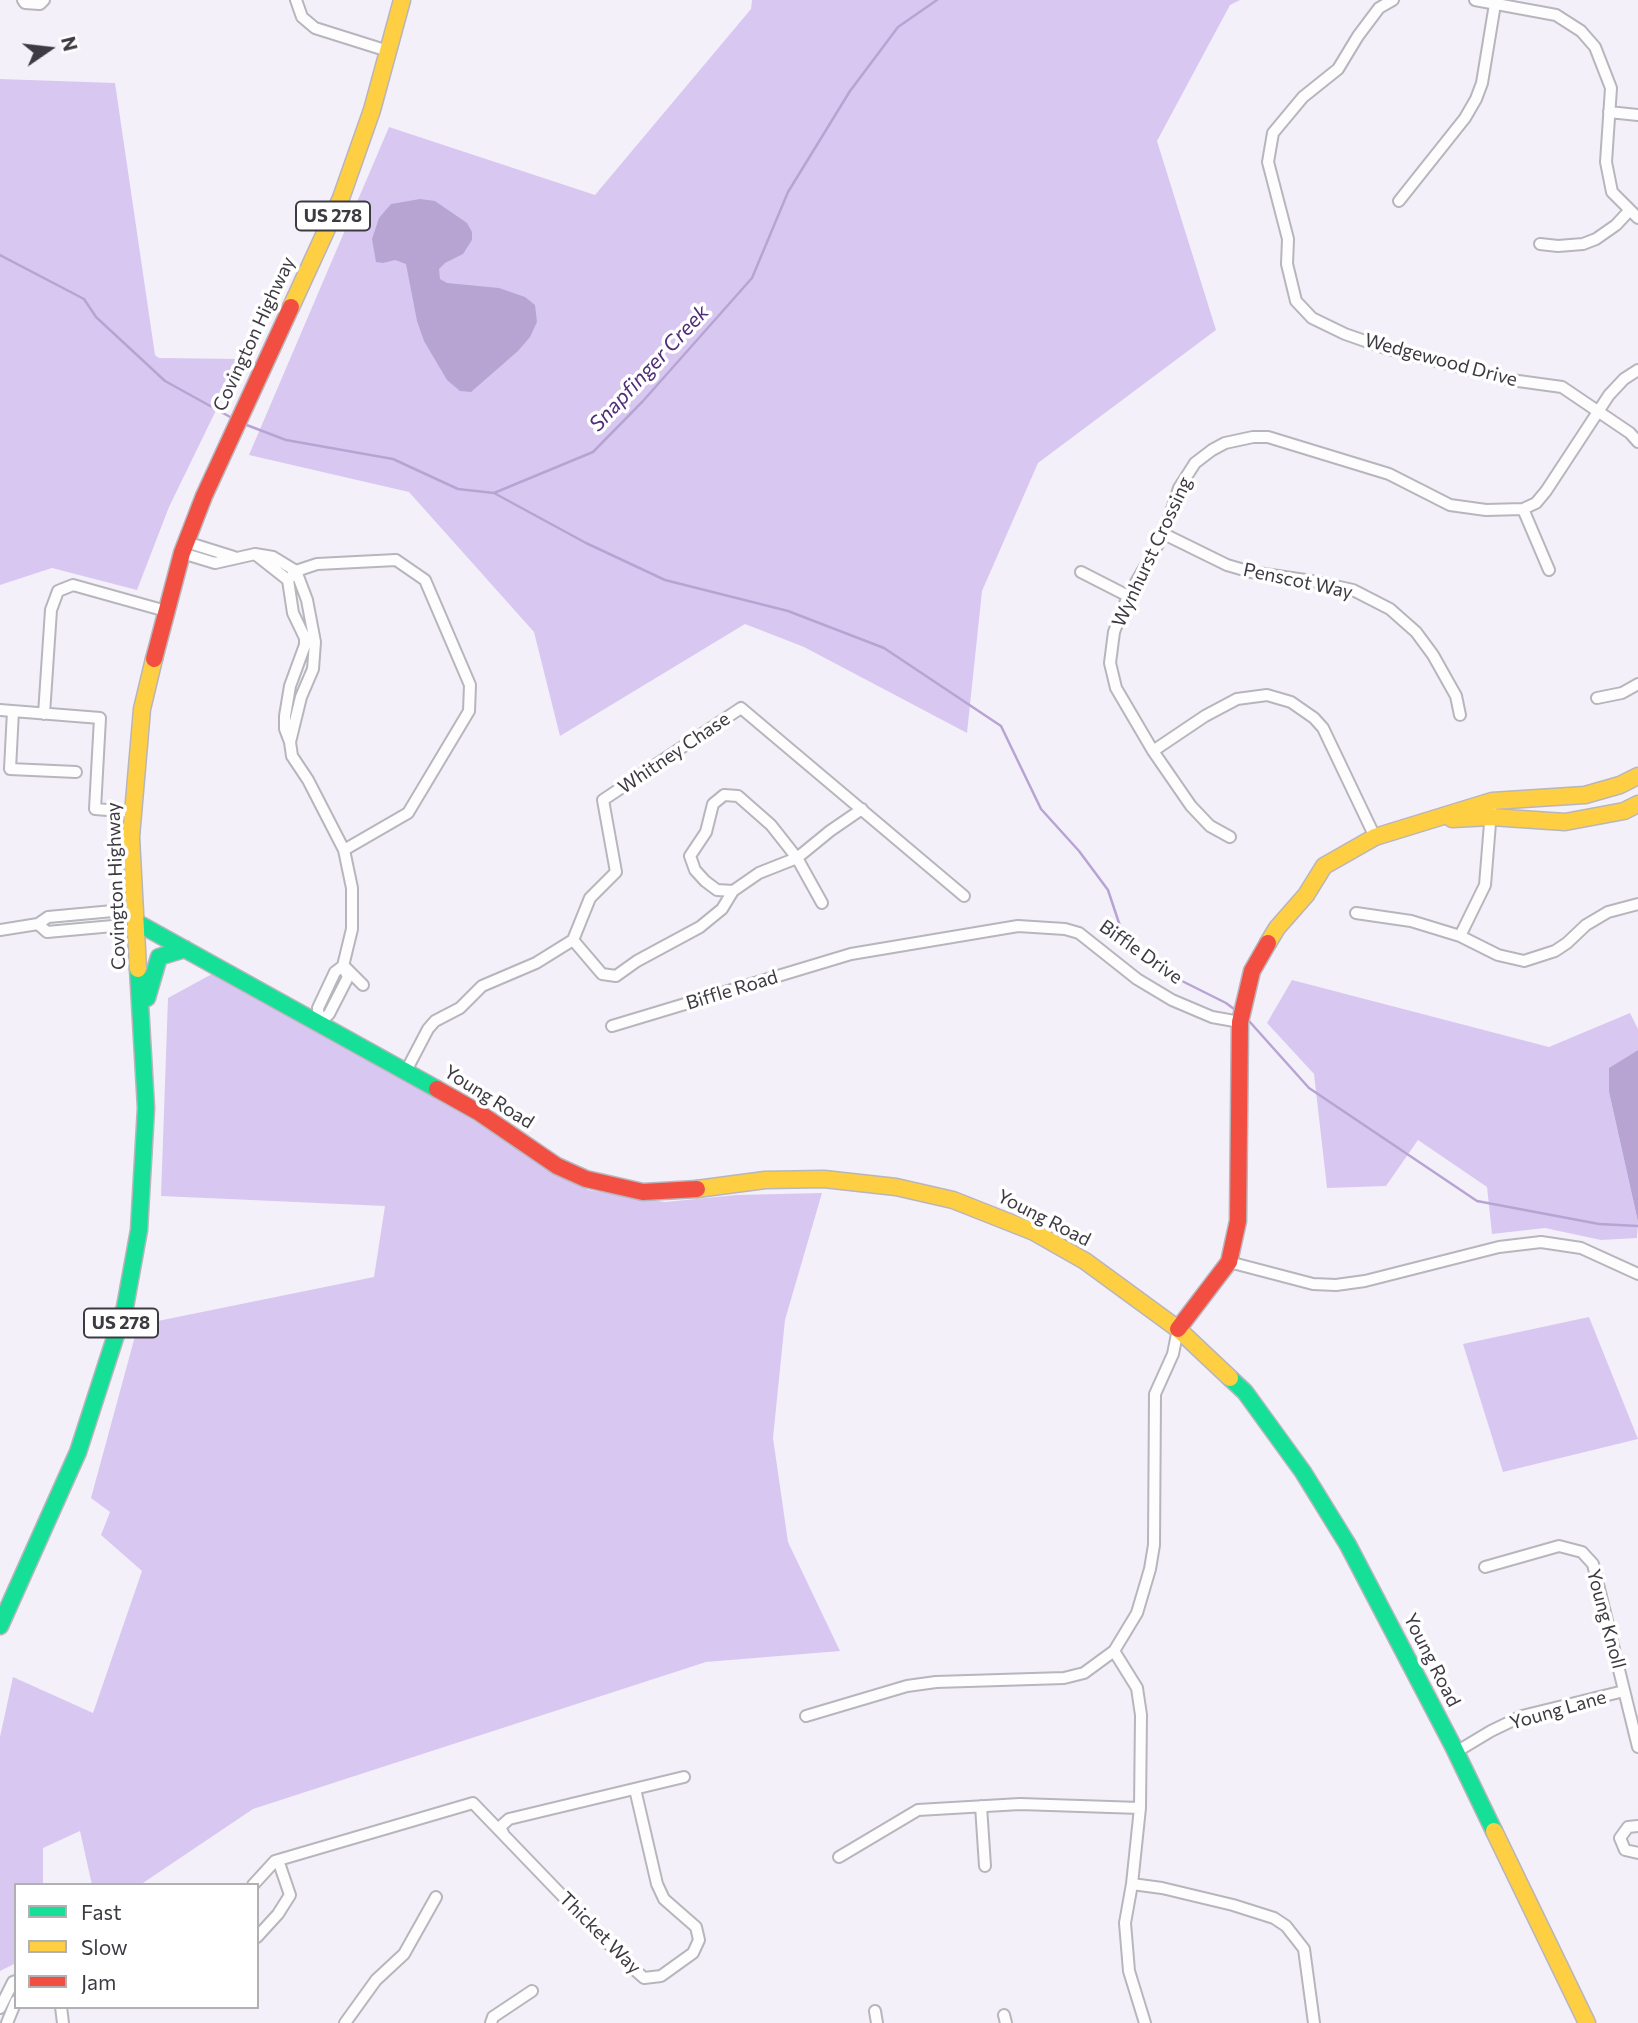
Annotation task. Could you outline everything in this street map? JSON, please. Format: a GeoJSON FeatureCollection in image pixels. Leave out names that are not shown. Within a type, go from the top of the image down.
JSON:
{"type":"FeatureCollection","features":[{"type":"Feature","properties":{"kind":"street"},"geometry":{"type":"LineString","coordinates":[[23,0],[25,3],[40,4],[44,0]]}},
{"type":"Feature","properties":{"kind":"street"},"geometry":{"type":"LineString","coordinates":[[296,0],[302,17],[315,28],[388,51]]}},
{"type":"Feature","properties":{"kind":"street","name":"Covington Highway"},"geometry":{"type":"LineString","coordinates":[[0,1626],[78,1452],[125,1307],[139,1230],[146,1108],[131,836],[142,709],[166,611],[184,548],[218,463],[341,198],[369,121],[402,0]]}},
{"type":"Feature","properties":{"kind":"street","name":"Wedgewood Drive"},"geometry":{"type":"LineString","coordinates":[[1393,0],[1379,8],[1339,69],[1303,97],[1273,133],[1268,162],[1288,239],[1287,264],[1296,300],[1312,318],[1385,348],[1511,380],[1562,387],[1638,442]]}},
{"type":"Feature","properties":{"kind":"street"},"geometry":{"type":"LineString","coordinates":[[1475,0],[1556,15],[1581,31],[1602,60],[1611,88],[1606,162],[1612,192],[1634,215],[1583,244],[1541,244]]}},
{"type":"Feature","properties":{"kind":"street"},"geometry":{"type":"LineString","coordinates":[[1399,201],[1465,118],[1476,99],[1482,83],[1495,4]]}},
{"type":"Feature","properties":{"kind":"street"},"geometry":{"type":"LineString","coordinates":[[1609,112],[1638,115]]}},
{"type":"Feature","properties":{"kind":"street"},"geometry":{"type":"LineString","coordinates":[[1549,570],[1523,509],[1536,503],[1546,491],[1609,395],[1624,379],[1638,370]]}},
{"type":"Feature","properties":{"kind":"street","name":"Wynhurst Crossing"},"geometry":{"type":"LineString","coordinates":[[1230,837],[1210,826],[1201,816],[1153,751],[1116,688],[1110,663],[1114,632],[1128,596],[1164,534],[1179,488],[1195,463],[1225,443],[1268,437],[1389,474],[1450,505],[1486,510],[1523,509]]}},
{"type":"Feature","properties":{"kind":"street","name":"Penscot Way"},"geometry":{"type":"LineString","coordinates":[[1164,534],[1227,565],[1251,572],[1353,590],[1391,609],[1416,632],[1433,655],[1451,684],[1460,715]]}},
{"type":"Feature","properties":{"kind":"street"},"geometry":{"type":"LineString","coordinates":[[184,548],[215,564],[255,554],[272,557],[292,575],[307,600],[315,642],[313,669],[301,697],[290,742]]}},
{"type":"Feature","properties":{"kind":"street"},"geometry":{"type":"LineString","coordinates":[[292,575],[317,564],[396,560],[425,580],[470,685],[469,711],[408,813],[344,850]]}},
{"type":"Feature","properties":{"kind":"street"},"geometry":{"type":"LineString","coordinates":[[1082,572],[1128,596]]}},
{"type":"Feature","properties":{"kind":"street"},"geometry":{"type":"LineString","coordinates":[[292,575],[293,613],[305,638],[305,645],[290,686],[285,729],[292,757],[308,780],[344,850],[354,903],[352,929],[343,966],[348,977],[329,1014],[319,1023]]}},
{"type":"Feature","properties":{"kind":"street"},"geometry":{"type":"LineString","coordinates":[[44,714],[51,610],[58,591],[73,585],[166,611]]}},
{"type":"Feature","properties":{"kind":"street"},"geometry":{"type":"LineString","coordinates":[[1597,698],[1622,693],[1638,684]]}},
{"type":"Feature","properties":{"kind":"street"},"geometry":{"type":"LineString","coordinates":[[1153,751],[1205,716],[1237,699],[1267,695],[1292,702],[1323,728],[1375,837]]}},
{"type":"Feature","properties":{"kind":"street","name":"Whitney Chase"},"geometry":{"type":"LineString","coordinates":[[573,940],[590,898],[615,872],[603,800],[741,708],[964,896]]}},
{"type":"Feature","properties":{"kind":"street"},"geometry":{"type":"LineString","coordinates":[[0,710],[100,718],[95,809],[133,811]]}},
{"type":"Feature","properties":{"kind":"street"},"geometry":{"type":"LineString","coordinates":[[13,711],[10,769],[76,772]]}},
{"type":"Feature","properties":{"kind":"street"},"geometry":{"type":"LineString","coordinates":[[806,1716],[907,1686],[936,1682],[1064,1678],[1084,1673],[1114,1651],[1137,1613],[1154,1545],[1155,1394],[1173,1354],[1178,1329],[1230,1262],[1238,1221],[1240,1022],[1252,971],[1277,928],[1306,895],[1324,866],[1375,837],[1422,821],[1585,794],[1620,785],[1638,776]]}},
{"type":"Feature","properties":{"kind":"street"},"geometry":{"type":"LineString","coordinates":[[733,891],[717,890],[705,881],[695,870],[690,856],[706,832],[713,804],[724,795],[738,796],[771,825],[797,858],[822,903]]}},
{"type":"Feature","properties":{"kind":"street"},"geometry":{"type":"LineString","coordinates":[[1491,809],[1565,822],[1624,811],[1638,804]]}},
{"type":"Feature","properties":{"kind":"street"},"geometry":{"type":"LineString","coordinates":[[1460,936],[1485,885],[1491,809]]}},
{"type":"Feature","properties":{"kind":"street"},"geometry":{"type":"LineString","coordinates":[[406,1072],[428,1029],[435,1021],[460,1008],[482,986],[536,963],[573,940],[602,974],[616,976],[637,961],[700,927],[722,909],[733,891],[759,873],[797,858],[830,831],[862,810]]}},
{"type":"Feature","properties":{"kind":"street"},"geometry":{"type":"LineString","coordinates":[[1356,913],[1411,921],[1460,936],[1498,955],[1524,961],[1555,951],[1586,925],[1608,912],[1638,904]]}},
{"type":"Feature","properties":{"kind":"street"},"geometry":{"type":"LineString","coordinates":[[0,930],[38,924],[47,932],[113,926],[134,921]]}},
{"type":"Feature","properties":{"kind":"street","name":"Young Road"},"geometry":{"type":"LineString","coordinates":[[134,921],[478,1111],[557,1166],[586,1179],[643,1192],[672,1192],[765,1180],[824,1179],[896,1186],[981,1209],[1034,1232],[1085,1261],[1178,1329],[1245,1392],[1303,1472],[1349,1545],[1456,1752],[1587,2023]]}},
{"type":"Feature","properties":{"kind":"street","name":"Biffle Drive"},"geometry":{"type":"LineString","coordinates":[[851,954],[1018,926],[1065,929],[1079,933],[1137,979],[1172,1000],[1212,1017],[1240,1022]]}},
{"type":"Feature","properties":{"kind":"street"},"geometry":{"type":"LineString","coordinates":[[141,1005],[145,1003],[159,957],[186,949]]}},
{"type":"Feature","properties":{"kind":"street","name":"Biffle Road"},"geometry":{"type":"LineString","coordinates":[[612,1026],[851,954]]}},
{"type":"Feature","properties":{"kind":"street"},"geometry":{"type":"LineString","coordinates":[[343,966],[363,985]]}},
{"type":"Feature","properties":{"kind":"street"},"geometry":{"type":"LineString","coordinates":[[319,1023],[318,1008],[335,972],[343,966]]}},
{"type":"Feature","properties":{"kind":"street"},"geometry":{"type":"LineString","coordinates":[[326,990],[339,996]]}},
{"type":"Feature","properties":{"kind":"street"},"geometry":{"type":"LineString","coordinates":[[1230,1262],[1313,1284],[1336,1285],[1365,1281],[1499,1247],[1541,1242],[1581,1248],[1638,1274]]}},
{"type":"Feature","properties":{"kind":"street","name":"Young Knoll"},"geometry":{"type":"LineString","coordinates":[[1485,1567],[1559,1546],[1582,1552],[1593,1564],[1638,1747]]}},
{"type":"Feature","properties":{"kind":"street"},"geometry":{"type":"LineString","coordinates":[[1114,1651],[1137,1688],[1141,1715],[1140,1808],[1125,1923],[1125,1946],[1129,1971],[1145,2023]]}},
{"type":"Feature","properties":{"kind":"street","name":"Young Lane"},"geometry":{"type":"LineString","coordinates":[[1456,1752],[1522,1716],[1624,1691]]}},
{"type":"Feature","properties":{"kind":"street"},"geometry":{"type":"LineString","coordinates":[[505,1835],[500,1827],[509,1818],[684,1777]]}},
{"type":"Feature","properties":{"kind":"street","name":"Thicket Way"},"geometry":{"type":"LineString","coordinates":[[255,1883],[278,1860],[473,1803],[627,1963],[644,1978],[661,1976],[693,1953],[699,1940],[696,1927],[664,1899],[657,1884],[635,1789]]}},
{"type":"Feature","properties":{"kind":"street"},"geometry":{"type":"LineString","coordinates":[[839,1857],[918,1810],[1020,1804],[1140,1808]]}},
{"type":"Feature","properties":{"kind":"street"},"geometry":{"type":"LineString","coordinates":[[981,1806],[985,1866]]}},
{"type":"Feature","properties":{"kind":"street"},"geometry":{"type":"LineString","coordinates":[[1638,1826],[1628,1827],[1620,1838],[1625,1850],[1638,1853]]}},
{"type":"Feature","properties":{"kind":"street"},"geometry":{"type":"LineString","coordinates":[[259,1935],[278,1914],[290,1895],[278,1860]]}},
{"type":"Feature","properties":{"kind":"street"},"geometry":{"type":"LineString","coordinates":[[1132,1884],[1233,1905],[1274,1918],[1286,1926],[1304,1949],[1314,2023]]}},
{"type":"Feature","properties":{"kind":"street"},"geometry":{"type":"LineString","coordinates":[[345,2023],[376,1980],[404,1954],[436,1897]]}},
{"type":"Feature","properties":{"kind":"street"},"geometry":{"type":"LineString","coordinates":[[0,2008],[14,1981]]}},
{"type":"Feature","properties":{"kind":"street"},"geometry":{"type":"LineString","coordinates":[[491,2023],[493,2017],[532,1991]]}},
{"type":"Feature","properties":{"kind":"street"},"geometry":{"type":"LineString","coordinates":[[7,2023],[14,2006]]}},
{"type":"Feature","properties":{"kind":"shaded area"},"geometry":{"type":"Polygon","coordinates":[[[752,0],[1240,0],[1230,5],[1157,141],[1216,330],[1038,463],[982,591],[967,733],[804,647],[745,624],[560,736],[534,632],[409,492],[249,455],[389,127],[595,195],[751,9],[752,0]]]}},
{"type":"Feature","properties":{"kind":"shaded area"},"geometry":{"type":"Polygon","coordinates":[[[0,79],[115,83],[155,355],[159,358],[241,359],[169,507],[137,590],[52,568],[0,585],[0,79]]]}},
{"type":"Feature","properties":{"kind":"shaded area"},"geometry":{"type":"Polygon","coordinates":[[[420,199],[435,201],[467,223],[472,232],[472,240],[463,254],[439,269],[440,279],[447,283],[499,288],[525,297],[535,305],[537,322],[530,337],[471,392],[460,391],[447,380],[424,341],[417,321],[406,264],[395,260],[376,262],[372,239],[379,218],[391,204],[420,199]]]}},
{"type":"Feature","properties":{"kind":"shaded area"},"geometry":{"type":"Polygon","coordinates":[[[212,974],[417,1086],[588,1190],[665,1202],[736,1195],[822,1193],[785,1320],[773,1438],[788,1542],[840,1651],[706,1662],[253,1809],[143,1883],[92,1883],[80,1831],[43,1848],[43,1883],[14,1883],[14,1964],[0,1971],[0,1737],[13,1677],[93,1713],[142,1571],[101,1535],[110,1512],[91,1498],[138,1325],[374,1277],[385,1206],[161,1196],[168,998],[212,974]]]}},
{"type":"Feature","properties":{"kind":"shaded area"},"geometry":{"type":"Polygon","coordinates":[[[1292,980],[1549,1047],[1630,1013],[1638,1029],[1638,1050],[1610,1068],[1609,1092],[1638,1222],[1637,1238],[1601,1240],[1545,1228],[1492,1234],[1487,1187],[1418,1140],[1386,1186],[1327,1188],[1314,1074],[1267,1023],[1292,980]]]}},
{"type":"Feature","properties":{"kind":"shaded area"},"geometry":{"type":"Polygon","coordinates":[[[1638,1050],[1638,1222],[1609,1092],[1609,1068],[1638,1050]]]}},
{"type":"Feature","properties":{"kind":"shaded area"},"geometry":{"type":"Polygon","coordinates":[[[1589,1317],[1638,1439],[1503,1472],[1463,1344],[1589,1317]]]}},
{"type":"Feature","properties":{"kind":"waterway","name":"Snapfinger Creek"},"geometry":{"type":"LineString","coordinates":[[244,424],[286,440],[393,459],[458,489],[494,493],[593,452],[643,401],[752,278],[788,192],[850,91],[898,27],[937,0]]}},
{"type":"Feature","properties":{"kind":"waterway","name":"Snapfinger Creek"},"geometry":{"type":"LineString","coordinates":[[0,255],[84,299],[96,317],[165,381],[232,418]]}},
{"type":"Feature","properties":{"kind":"waterway"},"geometry":{"type":"LineString","coordinates":[[494,493],[586,543],[665,580],[788,611],[884,648],[1001,726],[1041,809],[1079,851],[1108,890],[1126,944],[1174,977],[1234,1009]]}},
{"type":"Feature","properties":{"kind":"waterway"},"geometry":{"type":"LineString","coordinates":[[1249,1021],[1309,1088],[1477,1201],[1599,1224],[1638,1226]]}},
{"type":"Feature","properties":{"kind":"traffic: fast"},"geometry":{"type":"LineString","coordinates":[[134,921],[437,1089]]}},
{"type":"Feature","properties":{"kind":"traffic: fast"},"geometry":{"type":"LineString","coordinates":[[147,998],[159,957],[185,949]]}},
{"type":"Feature","properties":{"kind":"traffic: fast"},"geometry":{"type":"LineString","coordinates":[[0,1626],[78,1452],[125,1307],[139,1230],[146,1108],[138,969]]}},
{"type":"Feature","properties":{"kind":"traffic: fast"},"geometry":{"type":"LineString","coordinates":[[1230,1378],[1245,1392],[1303,1472],[1348,1545],[1453,1746],[1494,1831]]}},
{"type":"Feature","properties":{"kind":"traffic: slow"},"geometry":{"type":"LineString","coordinates":[[291,307],[341,198],[372,110],[402,0]]}},
{"type":"Feature","properties":{"kind":"traffic: slow"},"geometry":{"type":"LineString","coordinates":[[138,969],[131,837],[142,709],[154,659]]}},
{"type":"Feature","properties":{"kind":"traffic: slow"},"geometry":{"type":"LineString","coordinates":[[1268,943],[1277,928],[1306,895],[1324,866],[1375,837],[1492,801],[1585,795],[1620,785],[1638,776]]}},
{"type":"Feature","properties":{"kind":"traffic: slow"},"geometry":{"type":"LineString","coordinates":[[1452,819],[1491,817],[1565,822],[1624,811],[1638,804]]}},
{"type":"Feature","properties":{"kind":"traffic: slow"},"geometry":{"type":"LineString","coordinates":[[697,1189],[765,1180],[824,1179],[896,1187],[953,1200],[1034,1232],[1085,1261],[1178,1329],[1230,1378]]}},
{"type":"Feature","properties":{"kind":"traffic: slow"},"geometry":{"type":"LineString","coordinates":[[1494,1831],[1587,2023]]}},
{"type":"Feature","properties":{"kind":"traffic: jam"},"geometry":{"type":"LineString","coordinates":[[154,659],[182,553],[204,496],[291,307]]}},
{"type":"Feature","properties":{"kind":"traffic: jam"},"geometry":{"type":"LineString","coordinates":[[1178,1329],[1229,1262],[1238,1221],[1240,1022],[1252,971],[1268,943]]}},
{"type":"Feature","properties":{"kind":"traffic: jam"},"geometry":{"type":"LineString","coordinates":[[437,1089],[478,1112],[557,1166],[586,1179],[643,1192],[697,1189]]}}]}
